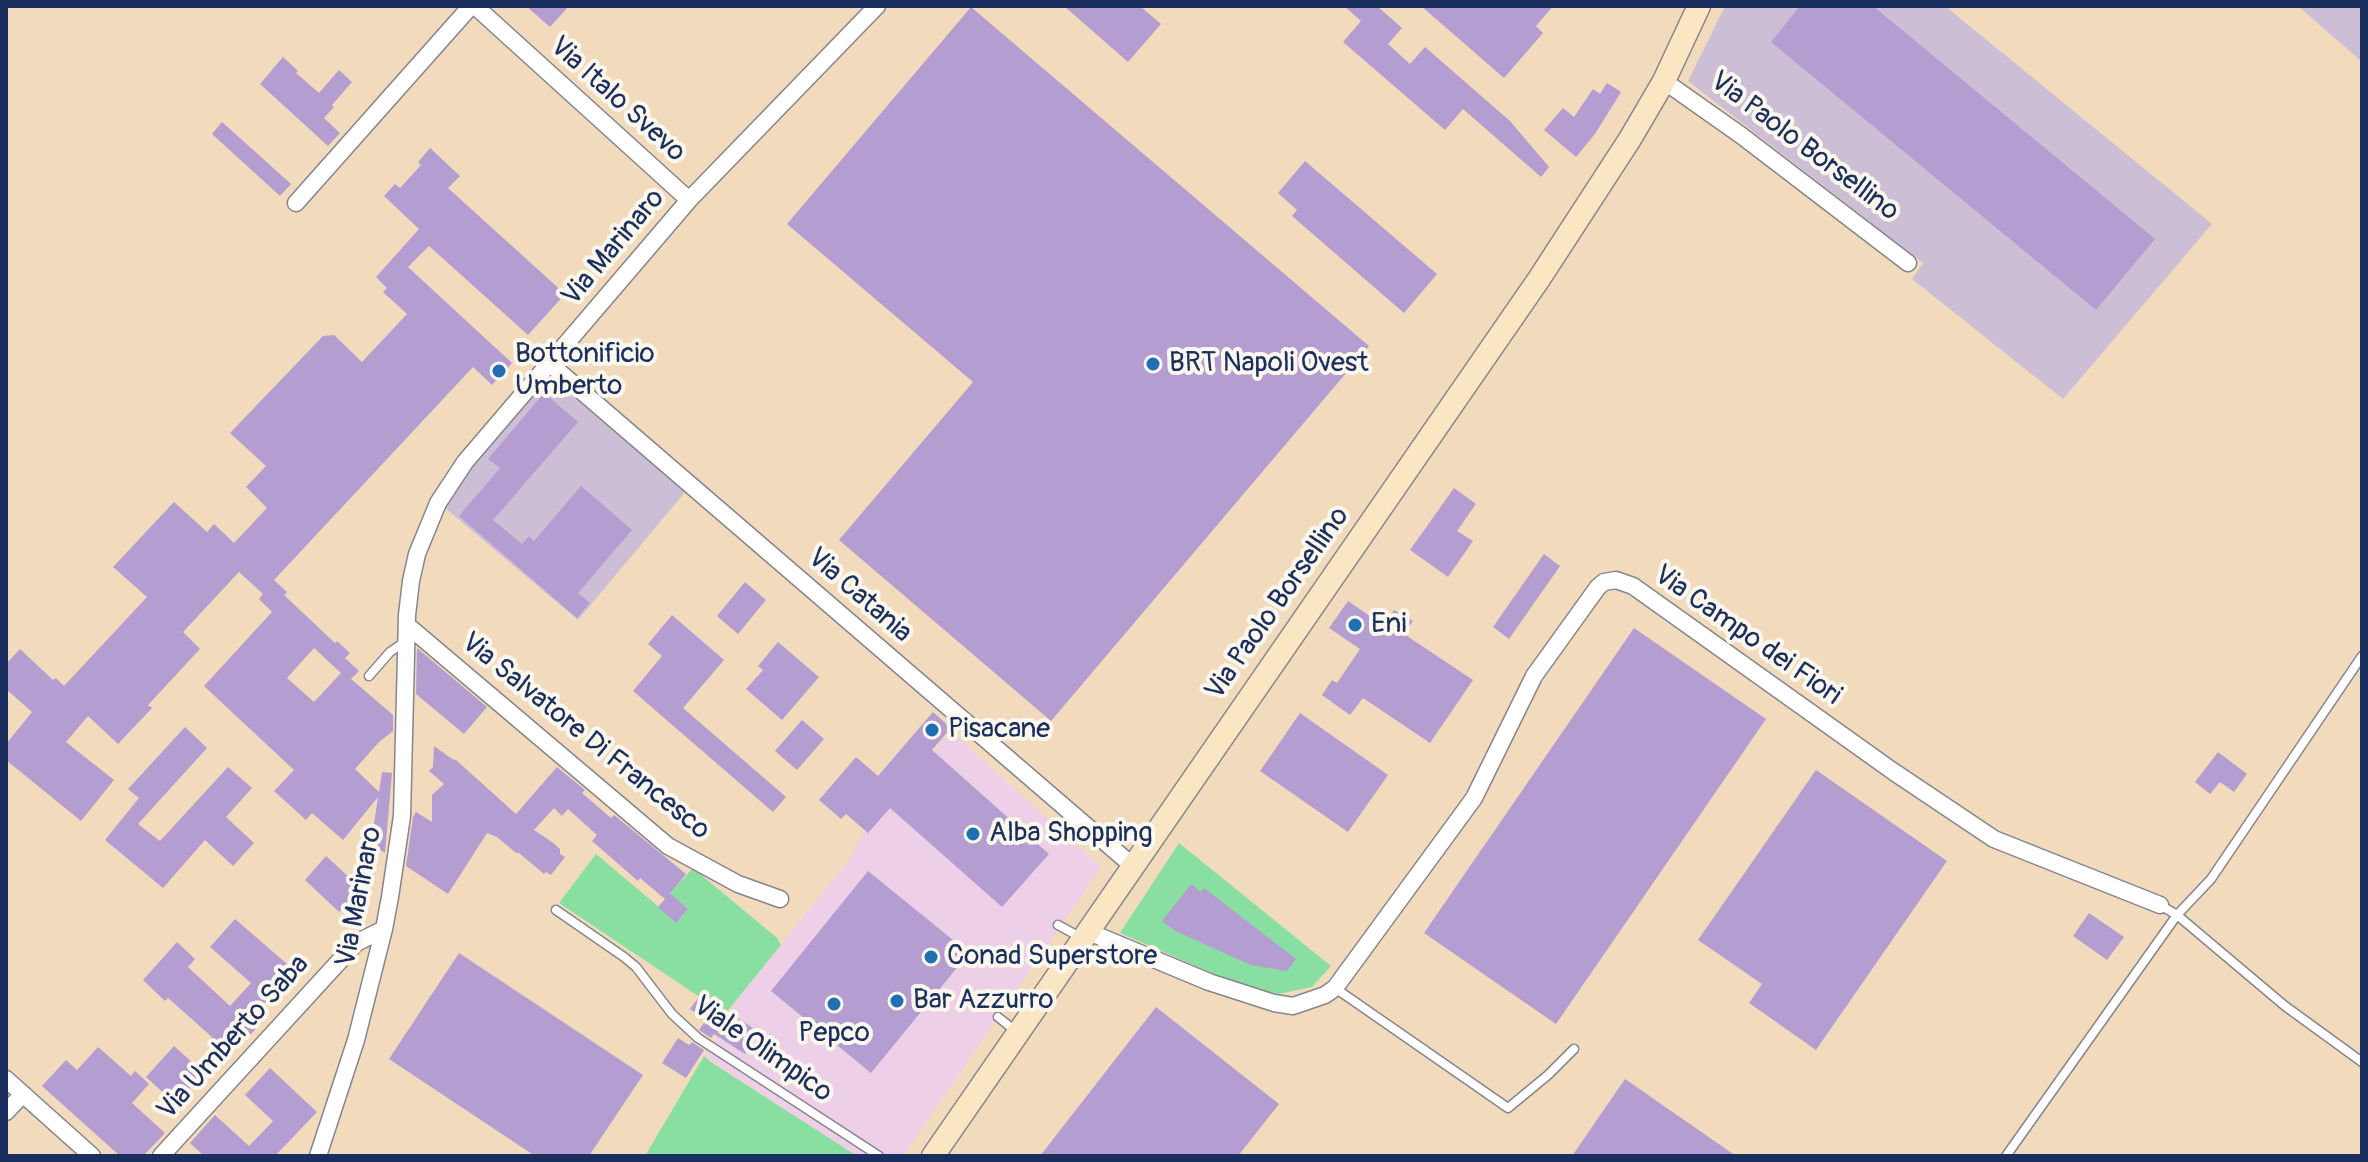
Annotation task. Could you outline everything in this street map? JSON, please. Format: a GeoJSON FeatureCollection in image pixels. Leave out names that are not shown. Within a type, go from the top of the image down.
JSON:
{"type":"FeatureCollection","features":[{"type":"Feature","properties":{"kind":"main road","name":"Via Paolo Borsellino"},"geometry":{"type":"LineString","coordinates":[[933,1156],[1539,279],[1664,81],[1699,6]]}},
{"type":"Feature","properties":{"kind":"street","name":"Via Italo Svevo"},"geometry":{"type":"LineString","coordinates":[[473,6],[689,200]]}},
{"type":"Feature","properties":{"kind":"street"},"geometry":{"type":"LineString","coordinates":[[296,203],[473,6]]}},
{"type":"Feature","properties":{"kind":"street","name":"Via Marinaro"},"geometry":{"type":"LineString","coordinates":[[318,1156],[356,1040],[384,929],[402,816],[411,581],[417,554],[438,503],[465,462],[689,200],[877,6]]}},
{"type":"Feature","properties":{"kind":"street","name":"Via Paolo Borsellino"},"geometry":{"type":"LineString","coordinates":[[1664,81],[1742,136],[1908,263]]}},
{"type":"Feature","properties":{"kind":"street","name":"Via Catania"},"geometry":{"type":"LineString","coordinates":[[550,364],[1134,867]]}},
{"type":"Feature","properties":{"kind":"street","name":"Via Campo dei Fiori"},"geometry":{"type":"LineString","coordinates":[[1087,936],[1274,1003],[1293,1006],[1325,995],[1335,988],[1474,798],[1534,676],[1598,587],[1610,580],[1633,586],[1905,780],[1994,839],[2160,905]]}},
{"type":"Feature","properties":{"kind":"street","name":"Via Salvatore Di Francesco"},"geometry":{"type":"LineString","coordinates":[[407,632],[668,846],[738,884],[780,899]]}},
{"type":"Feature","properties":{"kind":"street","name":"Via Umberto Saba"},"geometry":{"type":"LineString","coordinates":[[161,1156],[356,943],[384,929]]}},
{"type":"Feature","properties":{"kind":"street"},"geometry":{"type":"LineString","coordinates":[[6,1079],[92,1156]]}},
{"type":"Feature","properties":{"kind":"street"},"geometry":{"type":"LineString","coordinates":[[6,1112],[23,1094]]}},
{"type":"Feature","properties":{"kind":"lane"},"geometry":{"type":"LineString","coordinates":[[369,676],[407,632]]}},
{"type":"Feature","properties":{"kind":"lane"},"geometry":{"type":"LineString","coordinates":[[2006,1156],[2177,915],[2211,879],[2362,656]]}},
{"type":"Feature","properties":{"kind":"lane"},"geometry":{"type":"LineString","coordinates":[[2160,905],[2177,915],[2285,1006],[2362,1062]]}},
{"type":"Feature","properties":{"kind":"lane","name":"Viale Olimpico"},"geometry":{"type":"LineString","coordinates":[[556,910],[636,967],[672,1014],[698,1038],[879,1156]]}},
{"type":"Feature","properties":{"kind":"lane"},"geometry":{"type":"LineString","coordinates":[[1058,925],[1087,936]]}},
{"type":"Feature","properties":{"kind":"lane"},"geometry":{"type":"LineString","coordinates":[[1335,988],[1508,1108],[1574,1049]]}},
{"type":"Feature","properties":{"kind":"lane"},"geometry":{"type":"LineString","coordinates":[[998,1017],[1018,1033]]}},
{"type":"Feature","properties":{"kind":"shaded area"},"geometry":{"type":"Polygon","coordinates":[[[1725,6],[1945,6],[2212,224],[2063,399],[1912,279],[1923,263],[1688,81],[1725,6]]]}},
{"type":"Feature","properties":{"kind":"shaded area"},"geometry":{"type":"Polygon","coordinates":[[[2298,6],[2362,6],[2361,61],[2298,6]]]}},
{"type":"Feature","properties":{"kind":"shaded area"},"geometry":{"type":"Polygon","coordinates":[[[540,383],[557,383],[685,492],[578,620],[444,507],[540,383]]]}},
{"type":"Feature","properties":{"kind":"shaded area"},"geometry":{"type":"Polygon","coordinates":[[[951,731],[1101,867],[903,1156],[857,1156],[704,1056],[731,1014],[731,1008],[851,857],[860,838],[951,731]]]}},
{"type":"Feature","properties":{"kind":"green space"},"geometry":{"type":"Polygon","coordinates":[[[1179,843],[1331,966],[1312,987],[1279,994],[1242,986],[1120,933],[1179,843]]]}},
{"type":"Feature","properties":{"kind":"green space"},"geometry":{"type":"Polygon","coordinates":[[[596,854],[677,922],[688,909],[670,893],[693,868],[777,938],[781,945],[725,1014],[559,903],[596,854]]]}},
{"type":"Feature","properties":{"kind":"green space"},"geometry":{"type":"Polygon","coordinates":[[[704,1056],[711,1062],[857,1156],[645,1156],[704,1056]]]}},
{"type":"Feature","properties":{"kind":"building"},"geometry":{"type":"Polygon","coordinates":[[[526,6],[569,6],[550,27],[526,6]]]}},
{"type":"Feature","properties":{"kind":"building"},"geometry":{"type":"Polygon","coordinates":[[[1064,6],[1140,6],[1161,24],[1128,62],[1064,6]]]}},
{"type":"Feature","properties":{"kind":"building"},"geometry":{"type":"Polygon","coordinates":[[[1344,6],[1377,6],[1402,28],[1388,44],[1410,64],[1425,47],[1510,121],[1549,167],[1541,177],[1463,109],[1445,130],[1343,42],[1361,21],[1344,6]]]}},
{"type":"Feature","properties":{"kind":"building"},"geometry":{"type":"Polygon","coordinates":[[[1421,6],[1553,6],[1536,26],[1543,33],[1504,78],[1421,6]]]}},
{"type":"Feature","properties":{"kind":"building"},"geometry":{"type":"Polygon","coordinates":[[[1800,6],[1873,6],[2155,239],[2096,310],[1771,42],[1800,6]]]}},
{"type":"Feature","properties":{"kind":"building","name":"BRT Napoli Ovest"},"geometry":{"type":"Polygon","coordinates":[[[971,7],[1369,346],[1051,721],[839,540],[973,382],[787,224],[971,7]]]}},
{"type":"Feature","properties":{"kind":"building"},"geometry":{"type":"Polygon","coordinates":[[[283,57],[319,93],[339,70],[352,82],[324,118],[340,133],[328,146],[260,84],[283,57]]]}},
{"type":"Feature","properties":{"kind":"building"},"geometry":{"type":"Polygon","coordinates":[[[1607,83],[1621,92],[1595,134],[1576,157],[1544,130],[1563,108],[1574,117],[1593,89],[1600,94],[1607,83]]]}},
{"type":"Feature","properties":{"kind":"building"},"geometry":{"type":"Polygon","coordinates":[[[222,122],[291,184],[280,196],[212,134],[222,122]]]}},
{"type":"Feature","properties":{"kind":"building"},"geometry":{"type":"Polygon","coordinates":[[[430,148],[460,176],[448,188],[565,294],[528,335],[429,246],[408,267],[512,363],[492,385],[473,367],[274,580],[287,592],[284,595],[350,653],[345,658],[359,671],[351,679],[393,715],[393,731],[355,769],[379,792],[382,772],[392,773],[385,853],[371,844],[378,797],[343,840],[312,813],[306,820],[274,791],[294,770],[204,686],[272,612],[259,599],[263,594],[239,572],[183,632],[200,649],[148,705],[152,708],[118,744],[88,716],[66,742],[114,780],[81,821],[6,760],[6,744],[32,712],[6,689],[6,664],[20,649],[53,680],[56,678],[64,686],[147,597],[113,567],[174,502],[207,532],[214,524],[234,543],[267,508],[246,487],[266,466],[230,433],[323,336],[334,335],[362,362],[407,314],[383,292],[387,288],[376,277],[419,229],[384,196],[395,184],[400,188],[421,165],[418,162],[430,148]],[[314,648],[287,678],[314,702],[341,673],[314,648]]]}},
{"type":"Feature","properties":{"kind":"building"},"geometry":{"type":"Polygon","coordinates":[[[1305,161],[1437,274],[1404,313],[1292,216],[1297,210],[1278,193],[1305,161]]]}},
{"type":"Feature","properties":{"kind":"building"},"geometry":{"type":"Polygon","coordinates":[[[544,393],[578,422],[493,520],[522,544],[529,536],[534,541],[581,486],[632,530],[578,593],[590,603],[577,618],[459,516],[500,468],[488,459],[544,393]]]}},
{"type":"Feature","properties":{"kind":"building"},"geometry":{"type":"Polygon","coordinates":[[[1454,488],[1476,504],[1457,531],[1473,541],[1448,577],[1410,550],[1454,488]]]}},
{"type":"Feature","properties":{"kind":"building"},"geometry":{"type":"Polygon","coordinates":[[[1544,554],[1560,566],[1509,639],[1493,627],[1544,554]]]}},
{"type":"Feature","properties":{"kind":"building"},"geometry":{"type":"Polygon","coordinates":[[[745,582],[766,600],[738,634],[717,616],[745,582]]]}},
{"type":"Feature","properties":{"kind":"building"},"geometry":{"type":"Polygon","coordinates":[[[1348,601],[1383,625],[1394,610],[1413,621],[1404,634],[1473,680],[1430,743],[1363,698],[1350,715],[1322,695],[1332,680],[1337,683],[1360,649],[1329,628],[1348,601]]]}},
{"type":"Feature","properties":{"kind":"building"},"geometry":{"type":"Polygon","coordinates":[[[672,615],[724,660],[683,708],[786,797],[773,812],[633,691],[662,656],[648,644],[672,615]]]}},
{"type":"Feature","properties":{"kind":"building"},"geometry":{"type":"Polygon","coordinates":[[[1634,628],[1766,719],[1556,1024],[1424,933],[1634,628]]]}},
{"type":"Feature","properties":{"kind":"building"},"geometry":{"type":"Polygon","coordinates":[[[778,642],[819,677],[782,720],[746,689],[763,670],[758,666],[778,642]]]}},
{"type":"Feature","properties":{"kind":"building"},"geometry":{"type":"Polygon","coordinates":[[[417,648],[487,707],[464,734],[416,694],[417,648]]]}},
{"type":"Feature","properties":{"kind":"building","name":"Alba Shopping"},"geometry":{"type":"Polygon","coordinates":[[[933,712],[951,728],[932,750],[1049,854],[1002,907],[890,808],[868,833],[846,814],[841,819],[819,800],[856,757],[878,776],[933,712]]]}},
{"type":"Feature","properties":{"kind":"building"},"geometry":{"type":"Polygon","coordinates":[[[1300,713],[1388,775],[1348,832],[1260,771],[1300,713]]]}},
{"type":"Feature","properties":{"kind":"building"},"geometry":{"type":"Polygon","coordinates":[[[802,720],[824,739],[797,770],[775,751],[802,720]]]}},
{"type":"Feature","properties":{"kind":"building"},"geometry":{"type":"Polygon","coordinates":[[[185,727],[207,748],[138,824],[160,841],[228,767],[252,788],[226,817],[254,843],[233,866],[205,840],[163,888],[105,840],[139,798],[128,789],[185,727]]]}},
{"type":"Feature","properties":{"kind":"building"},"geometry":{"type":"Polygon","coordinates":[[[434,746],[456,760],[516,814],[557,767],[585,790],[582,793],[611,818],[614,815],[686,874],[670,893],[688,909],[676,923],[658,907],[665,899],[640,878],[638,881],[592,841],[597,835],[568,809],[562,816],[554,808],[534,830],[552,842],[565,857],[551,875],[544,874],[497,837],[487,833],[448,894],[406,866],[413,817],[416,812],[432,822],[432,795],[444,784],[429,771],[433,767],[434,746]]]}},
{"type":"Feature","properties":{"kind":"building"},"geometry":{"type":"Polygon","coordinates":[[[2218,752],[2247,774],[2234,792],[2220,782],[2210,794],[2195,782],[2218,752]]]}},
{"type":"Feature","properties":{"kind":"building"},"geometry":{"type":"Polygon","coordinates":[[[1816,770],[1947,861],[1816,1050],[1749,1003],[1762,984],[1698,940],[1816,770]]]}},
{"type":"Feature","properties":{"kind":"building"},"geometry":{"type":"Polygon","coordinates":[[[326,856],[361,888],[339,912],[305,880],[326,856]]]}},
{"type":"Feature","properties":{"kind":"building"},"geometry":{"type":"Polygon","coordinates":[[[868,871],[969,953],[871,1073],[771,991],[868,871]]]}},
{"type":"Feature","properties":{"kind":"building"},"geometry":{"type":"Polygon","coordinates":[[[1191,884],[1201,892],[1204,888],[1296,959],[1287,971],[1251,965],[1175,931],[1162,921],[1191,884]]]}},
{"type":"Feature","properties":{"kind":"building"},"geometry":{"type":"Polygon","coordinates":[[[2089,913],[2124,937],[2107,960],[2073,936],[2089,913]]]}},
{"type":"Feature","properties":{"kind":"building"},"geometry":{"type":"Polygon","coordinates":[[[235,919],[294,970],[255,1014],[263,1021],[227,1055],[210,1039],[212,1037],[143,980],[177,942],[195,959],[188,967],[230,1006],[251,983],[210,947],[235,919]]]}},
{"type":"Feature","properties":{"kind":"building"},"geometry":{"type":"Polygon","coordinates":[[[459,953],[643,1075],[589,1156],[535,1156],[389,1059],[459,953]]]}},
{"type":"Feature","properties":{"kind":"building"},"geometry":{"type":"Polygon","coordinates":[[[698,998],[759,1032],[745,1054],[714,1034],[711,1038],[699,1030],[706,1020],[690,1009],[698,998]]]}},
{"type":"Feature","properties":{"kind":"building"},"geometry":{"type":"Polygon","coordinates":[[[1156,1007],[1279,1104],[1238,1156],[1040,1156],[1156,1007]]]}},
{"type":"Feature","properties":{"kind":"building"},"geometry":{"type":"Polygon","coordinates":[[[678,1038],[704,1050],[686,1078],[662,1063],[678,1038]]]}},
{"type":"Feature","properties":{"kind":"building"},"geometry":{"type":"Polygon","coordinates":[[[174,1046],[204,1073],[176,1104],[146,1077],[174,1046]]]}},
{"type":"Feature","properties":{"kind":"building"},"geometry":{"type":"Polygon","coordinates":[[[98,1047],[131,1076],[135,1071],[149,1084],[132,1103],[165,1133],[143,1156],[120,1156],[42,1086],[66,1060],[77,1070],[98,1047]]]}},
{"type":"Feature","properties":{"kind":"building"},"geometry":{"type":"Polygon","coordinates":[[[270,1068],[317,1112],[275,1156],[204,1156],[190,1143],[215,1115],[249,1146],[273,1121],[245,1095],[270,1068]]]}},
{"type":"Feature","properties":{"kind":"building"},"geometry":{"type":"Polygon","coordinates":[[[1625,1079],[1736,1156],[1572,1156],[1625,1079]]]}},
{"type":"Feature","properties":{"kind":"place","name":"BRT Napoli Ovest"},"geometry":{"type":"Point","coordinates":[1153,364]}},
{"type":"Feature","properties":{"kind":"place","name":"Bottonificio Umberto"},"geometry":{"type":"Point","coordinates":[499,371]}},
{"type":"Feature","properties":{"kind":"place","name":"Eni"},"geometry":{"type":"Point","coordinates":[1355,625]}},
{"type":"Feature","properties":{"kind":"place","name":"Pisacane"},"geometry":{"type":"Point","coordinates":[932,730]}},
{"type":"Feature","properties":{"kind":"place","name":"Alba Shopping"},"geometry":{"type":"Point","coordinates":[973,834]}},
{"type":"Feature","properties":{"kind":"place","name":"Conad Superstore"},"geometry":{"type":"Point","coordinates":[931,957]}},
{"type":"Feature","properties":{"kind":"place","name":"Bar Azzurro"},"geometry":{"type":"Point","coordinates":[897,1001]}},
{"type":"Feature","properties":{"kind":"place","name":"Pepco"},"geometry":{"type":"Point","coordinates":[834,1004]}}]}
